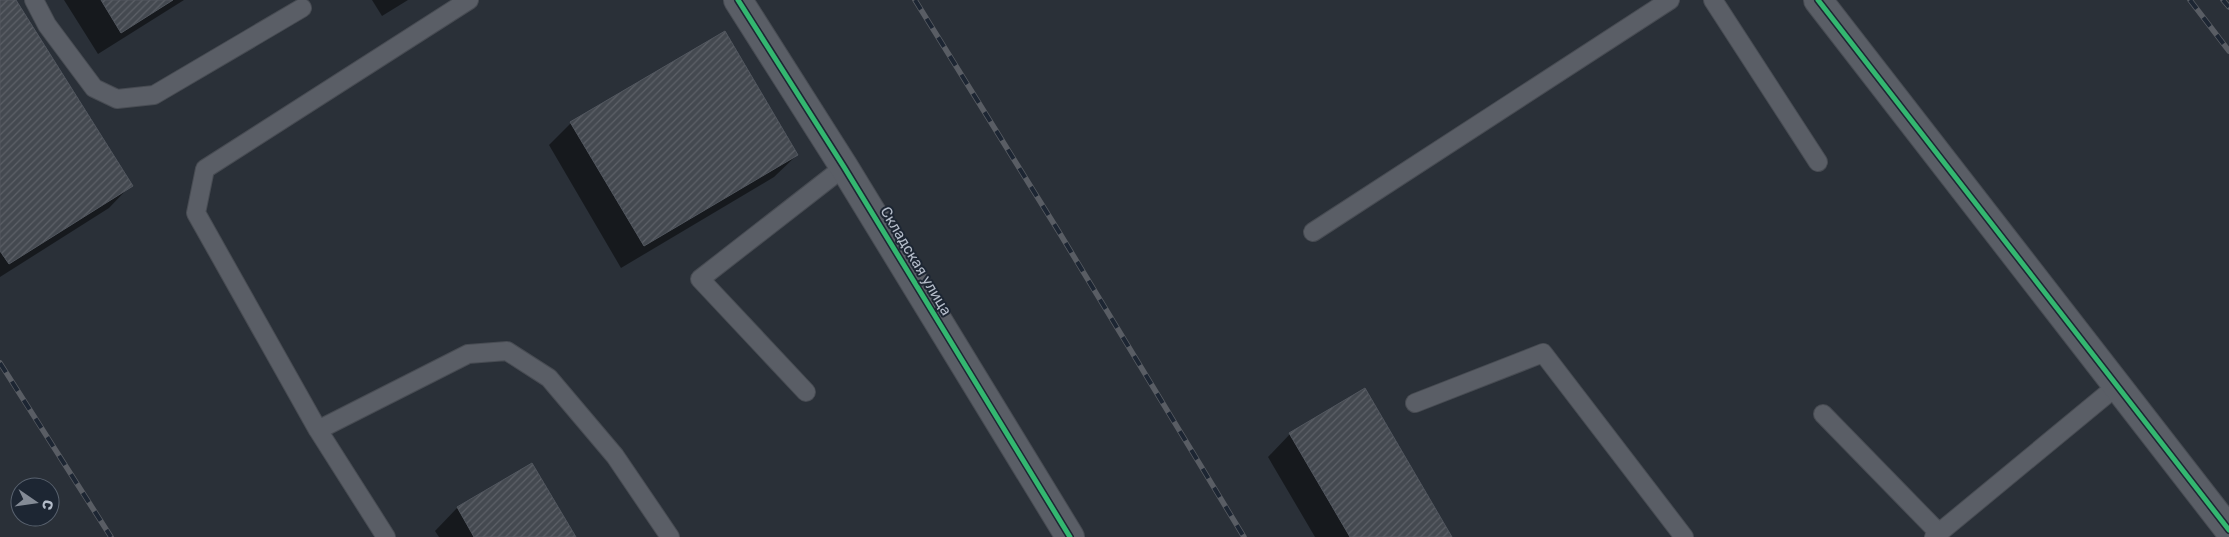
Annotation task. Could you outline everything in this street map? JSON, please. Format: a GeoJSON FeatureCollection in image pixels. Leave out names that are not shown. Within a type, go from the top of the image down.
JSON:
{"type":"FeatureCollection","features":[{"type":"Feature","properties":{"kind":"street","name":"Складская улица"},"geometry":{"type":"LineString","coordinates":[[738,0],[844,167],[1070,537]]}},
{"type":"Feature","properties":{"kind":"street"},"geometry":{"type":"LineString","coordinates":[[1818,0],[2229,530]]}},
{"type":"Feature","properties":{"kind":"lane"},"geometry":{"type":"LineString","coordinates":[[34,0],[47,25],[94,88],[117,100],[154,95],[302,8]]}},
{"type":"Feature","properties":{"kind":"lane"},"geometry":{"type":"LineString","coordinates":[[386,537],[318,430],[196,213],[205,169],[469,0]]}},
{"type":"Feature","properties":{"kind":"lane"},"geometry":{"type":"LineString","coordinates":[[1314,232],[1670,0]]}},
{"type":"Feature","properties":{"kind":"lane"},"geometry":{"type":"LineString","coordinates":[[1713,0],[1818,162]]}},
{"type":"Feature","properties":{"kind":"lane"},"geometry":{"type":"LineString","coordinates":[[806,392],[700,279],[844,167]]}},
{"type":"Feature","properties":{"kind":"lane"},"geometry":{"type":"LineString","coordinates":[[318,430],[468,354],[507,351],[549,378],[616,456],[670,537]]}},
{"type":"Feature","properties":{"kind":"lane"},"geometry":{"type":"LineString","coordinates":[[1415,403],[1543,353],[1684,537]]}},
{"type":"Feature","properties":{"kind":"lane"},"geometry":{"type":"LineString","coordinates":[[1823,414],[1937,535],[2118,385]]}},
{"type":"Feature","properties":{"kind":"building"},"geometry":{"type":"Polygon","coordinates":[[[0,0],[16,0],[133,186],[9,264],[0,251],[0,0]]]}},
{"type":"Feature","properties":{"kind":"building"},"geometry":{"type":"Polygon","coordinates":[[[101,0],[173,0],[121,33],[101,0]]]}},
{"type":"Feature","properties":{"kind":"building"},"geometry":{"type":"Polygon","coordinates":[[[725,31],[798,155],[644,246],[570,122],[725,31]]]}},
{"type":"Feature","properties":{"kind":"building"},"geometry":{"type":"Polygon","coordinates":[[[1365,388],[1452,537],[1350,537],[1289,433],[1365,388]]]}},
{"type":"Feature","properties":{"kind":"building"},"geometry":{"type":"Polygon","coordinates":[[[532,463],[576,537],[474,537],[457,507],[532,463]]]}},
{"type":"Feature","properties":{"kind":"railway"},"geometry":{"type":"LineString","coordinates":[[915,0],[1059,232],[1244,537]]}},
{"type":"Feature","properties":{"kind":"railway"},"geometry":{"type":"LineString","coordinates":[[2190,0],[2229,51]]}},
{"type":"Feature","properties":{"kind":"railway"},"geometry":{"type":"LineString","coordinates":[[2223,0],[2229,7]]}},
{"type":"Feature","properties":{"kind":"railway"},"geometry":{"type":"LineString","coordinates":[[0,363],[111,537]]}},
{"type":"Feature","properties":{"kind":"cycle path"},"geometry":{"type":"LineString","coordinates":[[738,0],[844,167],[1070,537]]}},
{"type":"Feature","properties":{"kind":"cycle path"},"geometry":{"type":"LineString","coordinates":[[1818,0],[2229,530]]}}]}
